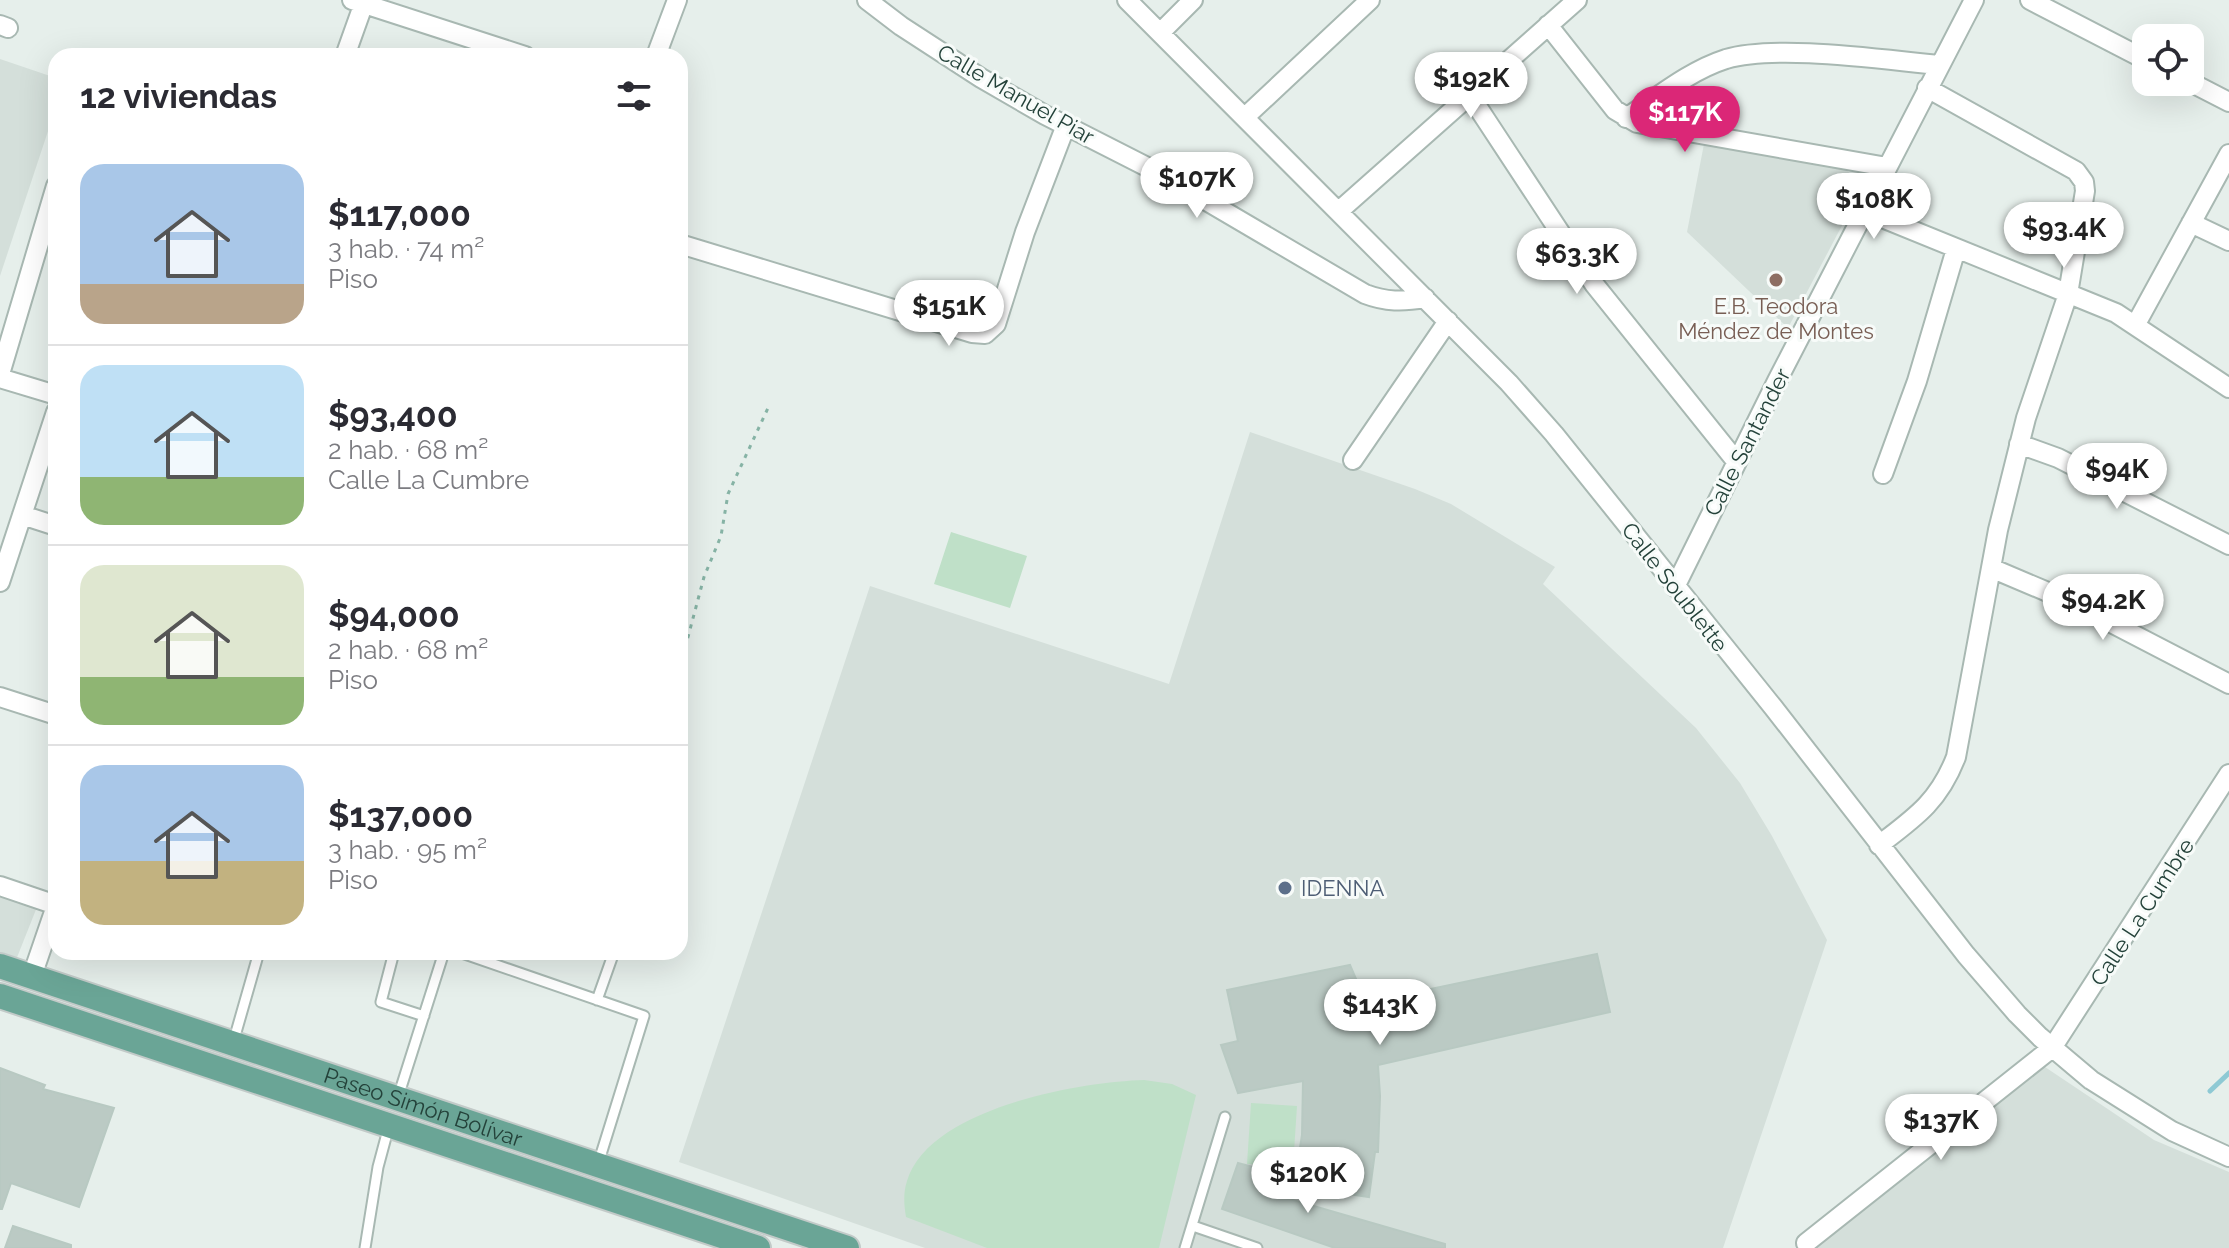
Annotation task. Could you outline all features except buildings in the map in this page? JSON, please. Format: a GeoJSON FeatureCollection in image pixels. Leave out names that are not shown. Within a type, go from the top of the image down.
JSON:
{"type":"FeatureCollection","features":[{"type":"Feature","properties":{"kind":"main road","name":"Paseo Simón Bolívar"},"geometry":{"type":"LineString","coordinates":[[0,966],[847,1248]]}},
{"type":"Feature","properties":{"kind":"main road"},"geometry":{"type":"LineString","coordinates":[[12,1000],[32,976]]}},
{"type":"Feature","properties":{"kind":"main road","name":"Paseo Simón Bolívar"},"geometry":{"type":"LineString","coordinates":[[12,1000],[758,1248]]}},
{"type":"Feature","properties":{"kind":"main road"},"geometry":{"type":"LineString","coordinates":[[389,1124],[398,1097]]}},
{"type":"Feature","properties":{"kind":"street"},"geometry":{"type":"LineString","coordinates":[[659,48],[677,0]]}},
{"type":"Feature","properties":{"kind":"street","name":"Calle Manuel Piar"},"geometry":{"type":"LineString","coordinates":[[867,0],[981,78],[1159,173],[1365,294],[1381,300],[1404,302],[1425,298]]}},
{"type":"Feature","properties":{"kind":"street","name":"Calle Soublette"},"geometry":{"type":"LineString","coordinates":[[1127,0],[1448,321],[1554,434],[1966,955],[2017,1014],[2091,1080],[2172,1131],[2229,1157]]}},
{"type":"Feature","properties":{"kind":"street"},"geometry":{"type":"LineString","coordinates":[[1160,33],[1193,0]]}},
{"type":"Feature","properties":{"kind":"street"},"geometry":{"type":"LineString","coordinates":[[1245,117],[1370,0]]}},
{"type":"Feature","properties":{"kind":"street"},"geometry":{"type":"LineString","coordinates":[[1339,211],[1577,0]]}},
{"type":"Feature","properties":{"kind":"street","name":"Calle Santander"},"geometry":{"type":"LineString","coordinates":[[1675,587],[1736,461],[1974,0]]}},
{"type":"Feature","properties":{"kind":"street"},"geometry":{"type":"LineString","coordinates":[[2030,0],[2132,53]]}},
{"type":"Feature","properties":{"kind":"street"},"geometry":{"type":"LineString","coordinates":[[347,48],[360,1],[501,48]]}},
{"type":"Feature","properties":{"kind":"street"},"geometry":{"type":"LineString","coordinates":[[1548,25],[1594,86],[1626,118],[1665,129],[1887,167]]}},
{"type":"Feature","properties":{"kind":"street"},"geometry":{"type":"LineString","coordinates":[[1626,118],[1697,71],[1729,58],[1796,54],[1940,65]]}},
{"type":"Feature","properties":{"kind":"street"},"geometry":{"type":"LineString","coordinates":[[1879,845],[1933,800],[1950,772],[1962,730],[1991,568],[2019,444],[2034,389],[2068,294],[2085,186],[2080,175],[1927,88]]}},
{"type":"Feature","properties":{"kind":"street"},"geometry":{"type":"LineString","coordinates":[[2204,89],[2229,102]]}},
{"type":"Feature","properties":{"kind":"street"},"geometry":{"type":"LineString","coordinates":[[1469,94],[1594,284],[1736,461]]}},
{"type":"Feature","properties":{"kind":"street"},"geometry":{"type":"LineString","coordinates":[[688,246],[972,333],[985,334],[992,330],[1000,313],[1025,232],[1066,125]]}},
{"type":"Feature","properties":{"kind":"street"},"geometry":{"type":"LineString","coordinates":[[2136,324],[2229,154]]}},
{"type":"Feature","properties":{"kind":"street"},"geometry":{"type":"LineString","coordinates":[[1865,211],[2097,305],[2136,324],[2229,388]]}},
{"type":"Feature","properties":{"kind":"street"},"geometry":{"type":"LineString","coordinates":[[48,213],[0,376],[48,392]]}},
{"type":"Feature","properties":{"kind":"street"},"geometry":{"type":"LineString","coordinates":[[2191,223],[2229,241]]}},
{"type":"Feature","properties":{"kind":"street"},"geometry":{"type":"LineString","coordinates":[[1883,474],[1917,381],[1956,249]]}},
{"type":"Feature","properties":{"kind":"street"},"geometry":{"type":"LineString","coordinates":[[1353,460],[1448,321]]}},
{"type":"Feature","properties":{"kind":"street"},"geometry":{"type":"LineString","coordinates":[[0,582],[48,436]]}},
{"type":"Feature","properties":{"kind":"street"},"geometry":{"type":"LineString","coordinates":[[2019,444],[2058,458],[2229,545]]}},
{"type":"Feature","properties":{"kind":"street"},"geometry":{"type":"LineString","coordinates":[[22,515],[48,523]]}},
{"type":"Feature","properties":{"kind":"street"},"geometry":{"type":"LineString","coordinates":[[1991,568],[2069,601],[2229,684]]}},
{"type":"Feature","properties":{"kind":"street"},"geometry":{"type":"LineString","coordinates":[[0,697],[48,712]]}},
{"type":"Feature","properties":{"kind":"street","name":"Calle La Cumbre"},"geometry":{"type":"LineString","coordinates":[[1806,1243],[2052,1048],[2229,774]]}},
{"type":"Feature","properties":{"kind":"street"},"geometry":{"type":"LineString","coordinates":[[0,886],[48,903]]}},
{"type":"Feature","properties":{"kind":"street"},"geometry":{"type":"LineString","coordinates":[[32,976],[48,929]]}},
{"type":"Feature","properties":{"kind":"lane"},"geometry":{"type":"LineString","coordinates":[[233,1043],[257,960]]}},
{"type":"Feature","properties":{"kind":"lane"},"geometry":{"type":"LineString","coordinates":[[392,960],[381,1002],[424,1016]]}},
{"type":"Feature","properties":{"kind":"lane"},"geometry":{"type":"LineString","coordinates":[[398,1097],[442,960]]}},
{"type":"Feature","properties":{"kind":"lane"},"geometry":{"type":"LineString","coordinates":[[482,960],[644,1016],[598,1164]]}},
{"type":"Feature","properties":{"kind":"lane"},"geometry":{"type":"LineString","coordinates":[[597,1000],[611,960]]}},
{"type":"Feature","properties":{"kind":"lane"},"geometry":{"type":"LineString","coordinates":[[1185,1248],[1225,1117]]}},
{"type":"Feature","properties":{"kind":"lane"},"geometry":{"type":"LineString","coordinates":[[365,1248],[378,1167],[389,1124]]}},
{"type":"Feature","properties":{"kind":"lane"},"geometry":{"type":"LineString","coordinates":[[1193,1226],[1257,1248]]}},
{"type":"Feature","properties":{"kind":"path"},"geometry":{"type":"LineString","coordinates":[[688,637],[704,577],[721,536],[728,494],[768,408]]}},
{"type":"Feature","properties":{"kind":"shaded area"},"geometry":{"type":"Polygon","coordinates":[[[0,59],[48,75],[48,131],[0,276],[0,59]]]}},
{"type":"Feature","properties":{"kind":"shaded area","name":"E.B. Teodora Méndez de Montes"},"geometry":{"type":"Polygon","coordinates":[[[1704,144],[1846,170],[1857,179],[1857,197],[1788,328],[1687,232],[1704,144]]]}},
{"type":"Feature","properties":{"kind":"shaded area","name":"IDENNA"},"geometry":{"type":"Polygon","coordinates":[[[1250,432],[1451,504],[1555,567],[1543,584],[1696,728],[1740,783],[1772,836],[1827,940],[1723,1248],[925,1248],[679,1162],[870,586],[1169,684],[1250,432]]]}},
{"type":"Feature","properties":{"kind":"shaded area"},"geometry":{"type":"Polygon","coordinates":[[[0,893],[37,907],[16,960],[0,954],[0,893]]]}},
{"type":"Feature","properties":{"kind":"shaded area"},"geometry":{"type":"Polygon","coordinates":[[[2039,1063],[2154,1140],[2229,1172],[2229,1248],[1813,1248],[2039,1063]]]}},
{"type":"Feature","properties":{"kind":"green space"},"geometry":{"type":"Polygon","coordinates":[[[951,532],[1027,556],[1010,608],[934,584],[951,532]]]}},
{"type":"Feature","properties":{"kind":"green space"},"geometry":{"type":"Polygon","coordinates":[[[1144,1080],[1172,1084],[1196,1095],[1159,1248],[987,1248],[906,1217],[904,1199],[907,1181],[921,1156],[944,1135],[975,1117],[1046,1094],[1083,1086],[1144,1080]]]}},
{"type":"Feature","properties":{"kind":"green space"},"geometry":{"type":"Polygon","coordinates":[[[1251,1103],[1297,1106],[1293,1167],[1247,1164],[1251,1103]]]}},
{"type":"Feature","properties":{"kind":"waterway"},"geometry":{"type":"LineString","coordinates":[[2210,1091],[2229,1073]]}},
{"type":"Feature","properties":{"kind":"place","name":"E.B. Teodora Méndez de Montes"},"geometry":{"type":"Point","coordinates":[1776,280]}},
{"type":"Feature","properties":{"kind":"place","name":"IDENNA"},"geometry":{"type":"Point","coordinates":[1285,888]}}]}
